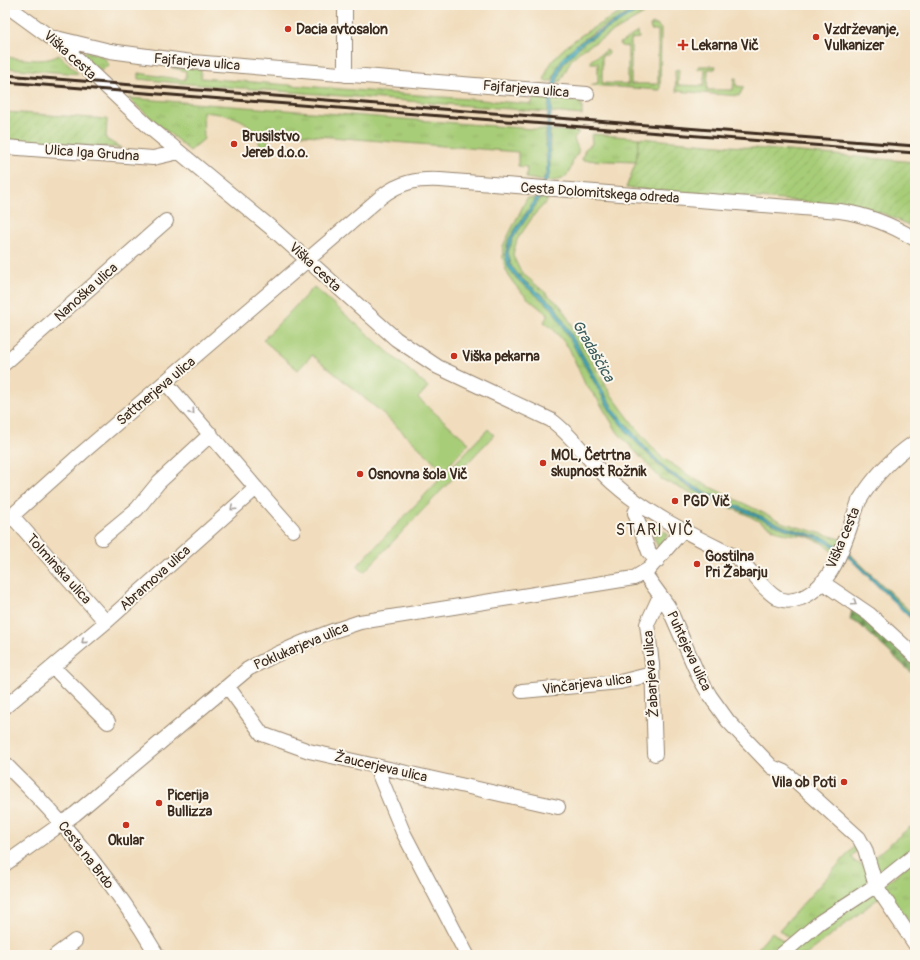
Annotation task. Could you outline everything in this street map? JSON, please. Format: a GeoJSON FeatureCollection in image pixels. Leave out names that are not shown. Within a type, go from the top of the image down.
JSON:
{"type":"FeatureCollection","features":[{"type":"Feature","properties":{"kind":"street","name":"Viška cesta"},"geometry":{"type":"LineString","coordinates":[[6,5],[52,37],[131,111],[178,152],[223,186],[396,339],[438,367],[543,415],[559,425],[600,471],[639,504],[682,531],[736,557],[764,588],[784,601],[793,601],[804,597],[822,582],[838,557],[859,500],[869,485],[895,459],[915,442]]}},
{"type":"Feature","properties":{"kind":"street"},"geometry":{"type":"LineString","coordinates":[[345,74],[346,5]]}},
{"type":"Feature","properties":{"kind":"street","name":"Fajfarjeva ulica"},"geometry":{"type":"LineString","coordinates":[[52,37],[110,51],[167,60],[587,94]]}},
{"type":"Feature","properties":{"kind":"street","name":"Ulica Iga Grudna"},"geometry":{"type":"LineString","coordinates":[[5,147],[153,158],[178,152]]}},
{"type":"Feature","properties":{"kind":"street","name":"Cesta Dolomitskega odreda"},"geometry":{"type":"LineString","coordinates":[[308,261],[386,194],[406,182],[430,180],[848,212],[886,224],[915,239]]}},
{"type":"Feature","properties":{"kind":"street","name":"Nanoška ulica"},"geometry":{"type":"LineString","coordinates":[[5,363],[166,221]]}},
{"type":"Feature","properties":{"kind":"street","name":"Sattnerjeva ulica"},"geometry":{"type":"LineString","coordinates":[[8,519],[308,261]]}},
{"type":"Feature","properties":{"kind":"street"},"geometry":{"type":"LineString","coordinates":[[166,383],[293,530]]}},
{"type":"Feature","properties":{"kind":"street"},"geometry":{"type":"LineString","coordinates":[[102,538],[137,509],[159,482],[211,434]]}},
{"type":"Feature","properties":{"kind":"street","name":"Abramova ulica"},"geometry":{"type":"LineString","coordinates":[[5,707],[106,622],[256,488]]}},
{"type":"Feature","properties":{"kind":"street"},"geometry":{"type":"LineString","coordinates":[[639,504],[635,513],[649,552],[657,561],[682,531]]}},
{"type":"Feature","properties":{"kind":"street","name":"Tolminska ulica"},"geometry":{"type":"LineString","coordinates":[[8,519],[106,622]]}},
{"type":"Feature","properties":{"kind":"street","name":"Poklukarjeva ulica"},"geometry":{"type":"LineString","coordinates":[[5,864],[62,824],[248,669],[273,656],[327,632],[360,622],[504,598],[619,582],[634,578],[644,573],[657,561]]}},
{"type":"Feature","properties":{"kind":"street","name":"Puhtejeva ulica"},"geometry":{"type":"LineString","coordinates":[[644,573],[668,606],[699,677],[710,696],[728,721],[772,767],[784,772],[797,782],[859,838],[865,849],[876,886],[915,944]]}},
{"type":"Feature","properties":{"kind":"street"},"geometry":{"type":"LineString","coordinates":[[822,582],[870,614],[915,656]]}},
{"type":"Feature","properties":{"kind":"street","name":"Žabarjeva ulica"},"geometry":{"type":"LineString","coordinates":[[655,754],[652,674],[647,624],[660,596]]}},
{"type":"Feature","properties":{"kind":"street"},"geometry":{"type":"LineString","coordinates":[[53,667],[108,722]]}},
{"type":"Feature","properties":{"kind":"street","name":"Vinčarjeva ulica"},"geometry":{"type":"LineString","coordinates":[[522,691],[620,682],[652,674]]}},
{"type":"Feature","properties":{"kind":"street","name":"Žaucerjeva ulica"},"geometry":{"type":"LineString","coordinates":[[228,687],[262,734],[309,750],[376,767],[558,807]]}},
{"type":"Feature","properties":{"kind":"street","name":"Cesta na Brdo"},"geometry":{"type":"LineString","coordinates":[[5,764],[62,824],[123,903],[157,955]]}},
{"type":"Feature","properties":{"kind":"street"},"geometry":{"type":"LineString","coordinates":[[376,767],[403,832],[467,955]]}},
{"type":"Feature","properties":{"kind":"street"},"geometry":{"type":"LineString","coordinates":[[781,955],[820,922],[876,886],[915,855]]}},
{"type":"Feature","properties":{"kind":"street"},"geometry":{"type":"LineString","coordinates":[[56,955],[75,941]]}},
{"type":"Feature","properties":{"kind":"green space"},"geometry":{"type":"Polygon","coordinates":[[[634,5],[643,5],[602,27],[577,45],[558,67],[552,81],[544,81],[548,68],[556,56],[567,46],[580,36],[634,5]]]}},
{"type":"Feature","properties":{"kind":"green space"},"geometry":{"type":"Polygon","coordinates":[[[648,5],[659,5],[579,52],[571,60],[560,82],[556,82],[561,68],[581,45],[607,27],[648,5]]]}},
{"type":"Feature","properties":{"kind":"green space"},"geometry":{"type":"Polygon","coordinates":[[[653,24],[657,25],[661,29],[660,90],[590,85],[598,83],[598,63],[591,63],[590,61],[607,50],[609,52],[608,55],[602,55],[602,83],[628,84],[628,47],[621,46],[620,43],[638,32],[639,38],[631,39],[631,84],[658,84],[658,30],[651,30],[650,26],[653,24]]]}},
{"type":"Feature","properties":{"kind":"green space"},"geometry":{"type":"Polygon","coordinates":[[[86,51],[104,57],[109,65],[101,71],[91,64],[83,54],[86,51]]]}},
{"type":"Feature","properties":{"kind":"green space"},"geometry":{"type":"Polygon","coordinates":[[[59,55],[79,74],[5,68],[5,57],[40,60],[53,58],[59,55]]]}},
{"type":"Feature","properties":{"kind":"green space"},"geometry":{"type":"Polygon","coordinates":[[[172,66],[201,69],[201,78],[532,104],[533,95],[549,98],[548,112],[138,79],[138,73],[185,80],[186,71],[172,68],[172,66]]]}},
{"type":"Feature","properties":{"kind":"green space"},"geometry":{"type":"Polygon","coordinates":[[[699,66],[716,66],[715,69],[708,69],[707,90],[733,90],[734,78],[736,78],[736,86],[744,87],[739,96],[676,91],[675,70],[679,69],[678,85],[704,86],[705,69],[698,69],[699,66]]]}},
{"type":"Feature","properties":{"kind":"green space"},"geometry":{"type":"Polygon","coordinates":[[[128,98],[546,130],[547,172],[543,181],[526,178],[527,167],[518,166],[518,152],[269,132],[267,149],[261,148],[257,138],[247,124],[232,117],[203,112],[204,139],[190,151],[128,98]]]}},
{"type":"Feature","properties":{"kind":"green space"},"geometry":{"type":"Polygon","coordinates":[[[552,99],[582,102],[582,115],[551,112],[552,99]]]}},
{"type":"Feature","properties":{"kind":"green space"},"geometry":{"type":"Polygon","coordinates":[[[5,112],[107,119],[106,139],[121,148],[5,140],[5,112]]]}},
{"type":"Feature","properties":{"kind":"green space"},"geometry":{"type":"Polygon","coordinates":[[[550,130],[579,132],[574,138],[578,148],[578,153],[573,159],[570,170],[565,177],[557,180],[546,181],[550,167],[550,130]]]}},
{"type":"Feature","properties":{"kind":"green space"},"geometry":{"type":"Polygon","coordinates":[[[591,135],[639,138],[636,162],[582,160],[585,149],[592,144],[591,135]]]}},
{"type":"Feature","properties":{"kind":"green space"},"geometry":{"type":"Polygon","coordinates":[[[639,138],[915,162],[915,228],[882,213],[848,205],[626,188],[636,162],[639,138]]]}},
{"type":"Feature","properties":{"kind":"green space"},"geometry":{"type":"Polygon","coordinates":[[[527,198],[536,198],[509,239],[505,255],[507,263],[516,278],[555,311],[611,412],[632,438],[658,465],[689,488],[785,529],[825,541],[837,549],[835,554],[822,543],[806,536],[781,533],[747,515],[722,504],[700,498],[661,479],[618,433],[598,400],[585,384],[569,348],[554,330],[544,322],[548,315],[515,285],[505,268],[503,246],[527,198]]]}},
{"type":"Feature","properties":{"kind":"green space"},"geometry":{"type":"Polygon","coordinates":[[[540,198],[549,199],[534,215],[517,240],[513,254],[514,258],[521,272],[561,306],[610,393],[640,433],[660,456],[696,480],[784,523],[841,539],[839,546],[825,538],[786,527],[690,485],[668,471],[644,446],[614,410],[555,306],[521,278],[511,266],[508,252],[512,240],[540,198]]]}},
{"type":"Feature","properties":{"kind":"green space"},"geometry":{"type":"Polygon","coordinates":[[[314,287],[428,387],[418,398],[469,443],[444,471],[379,410],[312,355],[298,370],[263,340],[314,287]]]}},
{"type":"Feature","properties":{"kind":"green space"},"geometry":{"type":"Polygon","coordinates":[[[488,429],[494,435],[364,572],[357,566],[488,429]]]}},
{"type":"Feature","properties":{"kind":"green space"},"geometry":{"type":"Polygon","coordinates":[[[648,522],[661,529],[655,535],[658,537],[664,531],[669,534],[658,547],[648,522]]]}},
{"type":"Feature","properties":{"kind":"green space"},"geometry":{"type":"Polygon","coordinates":[[[846,551],[915,616],[915,619],[846,551]]]}},
{"type":"Feature","properties":{"kind":"green space"},"geometry":{"type":"Polygon","coordinates":[[[852,609],[915,660],[915,676],[859,624],[850,620],[852,609]]]}},
{"type":"Feature","properties":{"kind":"green space"},"geometry":{"type":"Polygon","coordinates":[[[910,827],[915,832],[915,850],[878,880],[873,858],[910,827]]]}},
{"type":"Feature","properties":{"kind":"green space"},"geometry":{"type":"Polygon","coordinates":[[[857,844],[858,849],[852,857],[855,862],[865,866],[871,884],[792,941],[779,930],[857,844]]]}},
{"type":"Feature","properties":{"kind":"green space"},"geometry":{"type":"Polygon","coordinates":[[[915,859],[915,940],[885,893],[884,885],[915,859]]]}},
{"type":"Feature","properties":{"kind":"green space"},"geometry":{"type":"Polygon","coordinates":[[[875,890],[880,897],[806,955],[786,955],[875,890]]]}},
{"type":"Feature","properties":{"kind":"green space"},"geometry":{"type":"Polygon","coordinates":[[[772,932],[788,945],[776,955],[752,955],[772,932]]]}},
{"type":"Feature","properties":{"kind":"water","name":"Gradaščica"},"geometry":{"type":"Polygon","coordinates":[[[643,5],[648,5],[582,44],[562,65],[552,99],[549,142],[550,173],[540,198],[512,240],[508,252],[511,266],[521,278],[555,306],[614,410],[644,446],[668,471],[701,490],[786,527],[825,538],[846,551],[915,619],[915,623],[850,559],[831,545],[814,537],[785,529],[700,493],[667,473],[632,438],[611,412],[552,308],[519,281],[508,267],[505,255],[509,239],[536,198],[547,172],[546,141],[549,98],[557,68],[565,55],[577,44],[643,5]]]}},
{"type":"Feature","properties":{"kind":"railway"},"geometry":{"type":"LineString","coordinates":[[5,75],[915,146]]}},
{"type":"Feature","properties":{"kind":"railway"},"geometry":{"type":"LineString","coordinates":[[5,82],[915,153]]}},
{"type":"Feature","properties":{"kind":"place","name":"Dacia avtosalon"},"geometry":{"type":"Point","coordinates":[288,29]}},
{"type":"Feature","properties":{"kind":"place","name":"Vzdrževanje, Vulkanizer"},"geometry":{"type":"Point","coordinates":[816,37]}},
{"type":"Feature","properties":{"kind":"place","name":"Lekarna Vič"},"geometry":{"type":"Point","coordinates":[683,45]}},
{"type":"Feature","properties":{"kind":"place","name":"Brusilstvo Jereb d.o.o."},"geometry":{"type":"Point","coordinates":[234,144]}},
{"type":"Feature","properties":{"kind":"place","name":"Viška pekarna"},"geometry":{"type":"Point","coordinates":[454,356]}},
{"type":"Feature","properties":{"kind":"place","name":"MOL, Četrtna skupnost Rožnik"},"geometry":{"type":"Point","coordinates":[543,463]}},
{"type":"Feature","properties":{"kind":"place","name":"Osnovna šola Vič"},"geometry":{"type":"Point","coordinates":[360,474]}},
{"type":"Feature","properties":{"kind":"place","name":"PGD Vič"},"geometry":{"type":"Point","coordinates":[675,501]}},
{"type":"Feature","properties":{"kind":"place","name":"Gostilna Pri Žabarju"},"geometry":{"type":"Point","coordinates":[697,564]}},
{"type":"Feature","properties":{"kind":"place","name":"Vila ob Poti"},"geometry":{"type":"Point","coordinates":[844,782]}},
{"type":"Feature","properties":{"kind":"place","name":"Picerija Bullizza"},"geometry":{"type":"Point","coordinates":[159,803]}},
{"type":"Feature","properties":{"kind":"place","name":"Okular"},"geometry":{"type":"Point","coordinates":[126,825]}},
{"type":"Feature","properties":{"kind":"district","name":"STARI VIČ"},"geometry":{"type":"Point","coordinates":[655,530]}}]}
